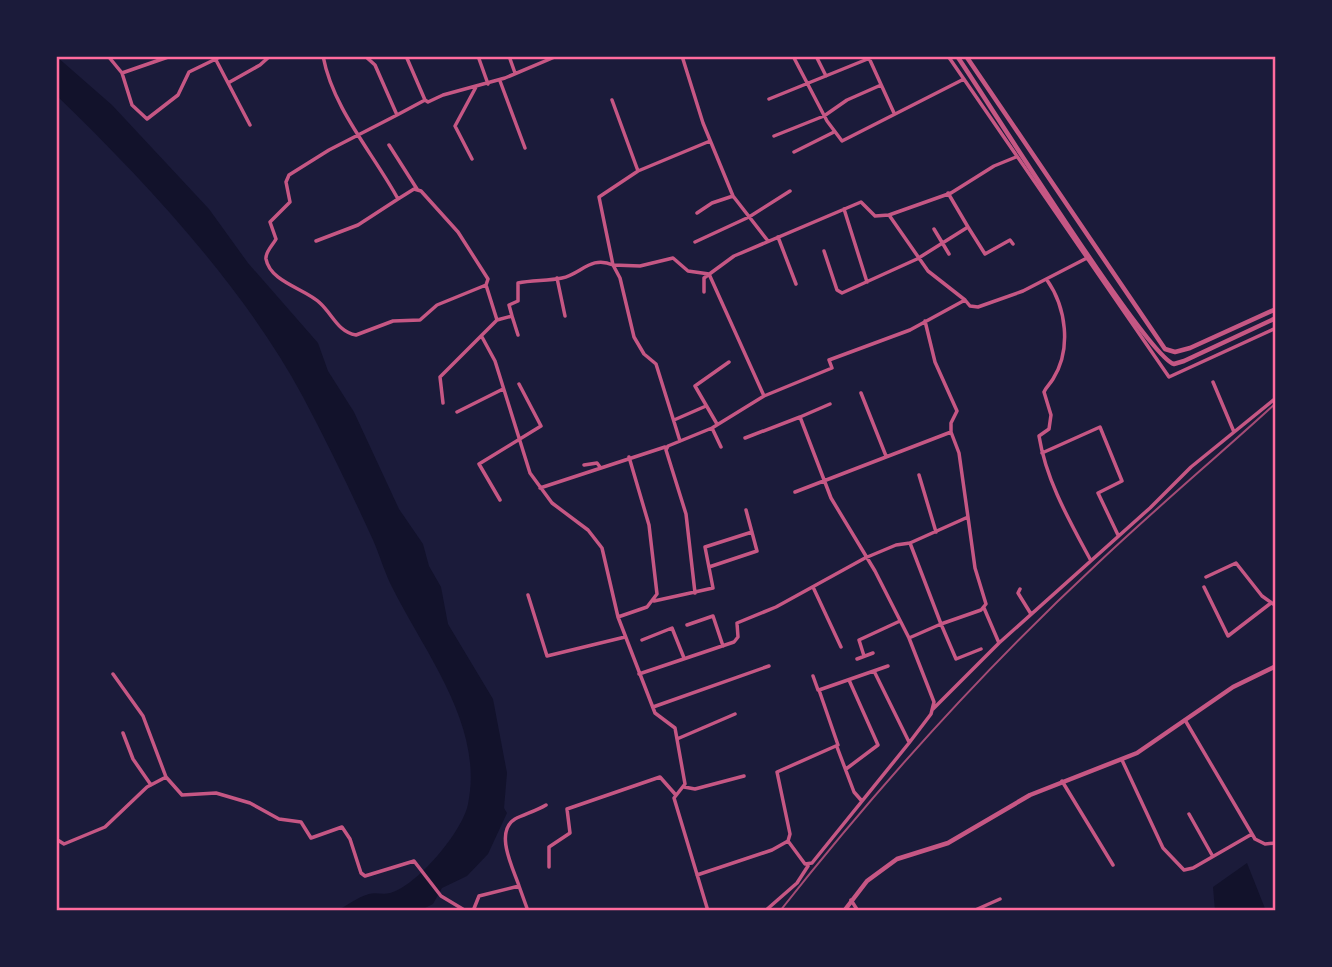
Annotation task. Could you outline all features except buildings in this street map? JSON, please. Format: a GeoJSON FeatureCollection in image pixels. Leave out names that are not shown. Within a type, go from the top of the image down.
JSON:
{"type":"FeatureCollection","features":[{"type":"Feature","properties":{"kind":"street"},"geometry":{"type":"LineString","coordinates":[[108,56],[122,73],[132,105],[147,119],[178,95],[189,72],[222,56]]}},
{"type":"Feature","properties":{"kind":"street"},"geometry":{"type":"LineString","coordinates":[[122,73],[171,56]]}},
{"type":"Feature","properties":{"kind":"street"},"geometry":{"type":"LineString","coordinates":[[201,56],[205,64]]}},
{"type":"Feature","properties":{"kind":"street"},"geometry":{"type":"LineString","coordinates":[[228,83],[260,65],[270,56]]}},
{"type":"Feature","properties":{"kind":"street"},"geometry":{"type":"LineString","coordinates":[[323,56],[332,86],[398,199]]}},
{"type":"Feature","properties":{"kind":"street"},"geometry":{"type":"LineString","coordinates":[[365,56],[375,65],[397,115]]}},
{"type":"Feature","properties":{"kind":"street"},"geometry":{"type":"LineString","coordinates":[[406,56],[425,100]]}},
{"type":"Feature","properties":{"kind":"street"},"geometry":{"type":"LineString","coordinates":[[478,56],[488,84]]}},
{"type":"Feature","properties":{"kind":"street"},"geometry":{"type":"LineString","coordinates":[[509,56],[515,73]]}},
{"type":"Feature","properties":{"kind":"street"},"geometry":{"type":"LineString","coordinates":[[486,285],[437,305],[420,320],[393,321],[356,335],[344,331],[318,301],[281,279],[266,258],[276,239],[270,222],[290,202],[287,177],[358,134],[425,100],[428,102],[443,95],[488,84],[557,56]]}},
{"type":"Feature","properties":{"kind":"street"},"geometry":{"type":"LineString","coordinates":[[682,56],[710,141],[733,196],[768,241]]}},
{"type":"Feature","properties":{"kind":"street"},"geometry":{"type":"LineString","coordinates":[[793,56],[824,117],[844,141],[964,79]]}},
{"type":"Feature","properties":{"kind":"street"},"geometry":{"type":"LineString","coordinates":[[816,56],[826,76]]}},
{"type":"Feature","properties":{"kind":"street"},"geometry":{"type":"LineString","coordinates":[[769,99],[875,56]]}},
{"type":"Feature","properties":{"kind":"street"},"geometry":{"type":"LineString","coordinates":[[948,56],[1085,259],[1169,377],[1276,328]]}},
{"type":"Feature","properties":{"kind":"street"},"geometry":{"type":"LineString","coordinates":[[957,56],[1131,317],[1165,360],[1174,364],[1184,361],[1276,318]]}},
{"type":"Feature","properties":{"kind":"street"},"geometry":{"type":"LineString","coordinates":[[967,56],[1145,324],[1167,351],[1190,348],[1276,309]]}},
{"type":"Feature","properties":{"kind":"street"},"geometry":{"type":"LineString","coordinates":[[869,58],[894,113]]}},
{"type":"Feature","properties":{"kind":"street"},"geometry":{"type":"LineString","coordinates":[[216,60],[250,125]]}},
{"type":"Feature","properties":{"kind":"street"},"geometry":{"type":"LineString","coordinates":[[500,80],[525,148]]}},
{"type":"Feature","properties":{"kind":"street"},"geometry":{"type":"LineString","coordinates":[[774,136],[824,117],[847,100],[881,85]]}},
{"type":"Feature","properties":{"kind":"street"},"geometry":{"type":"LineString","coordinates":[[472,159],[455,126],[476,87]]}},
{"type":"Feature","properties":{"kind":"street"},"geometry":{"type":"LineString","coordinates":[[612,100],[638,171]]}},
{"type":"Feature","properties":{"kind":"street"},"geometry":{"type":"LineString","coordinates":[[794,152],[834,132]]}},
{"type":"Feature","properties":{"kind":"street"},"geometry":{"type":"LineString","coordinates":[[680,441],[656,364],[644,354],[634,337],[620,278],[613,265],[599,197],[638,171],[710,141]]}},
{"type":"Feature","properties":{"kind":"street"},"geometry":{"type":"LineString","coordinates":[[389,145],[417,189],[458,232],[488,279],[486,285],[497,320]]}},
{"type":"Feature","properties":{"kind":"street"},"geometry":{"type":"LineString","coordinates":[[704,292],[702,281],[709,274],[734,256],[768,241],[861,202],[875,216],[889,215],[948,193],[1016,157]]}},
{"type":"Feature","properties":{"kind":"street"},"geometry":{"type":"LineString","coordinates":[[316,241],[358,225],[417,189]]}},
{"type":"Feature","properties":{"kind":"street"},"geometry":{"type":"LineString","coordinates":[[695,242],[749,217],[790,191]]}},
{"type":"Feature","properties":{"kind":"street"},"geometry":{"type":"LineString","coordinates":[[948,193],[985,254],[1010,240],[1013,244]]}},
{"type":"Feature","properties":{"kind":"street"},"geometry":{"type":"LineString","coordinates":[[697,213],[712,203],[733,196]]}},
{"type":"Feature","properties":{"kind":"street"},"geometry":{"type":"LineString","coordinates":[[844,209],[867,282]]}},
{"type":"Feature","properties":{"kind":"street"},"geometry":{"type":"LineString","coordinates":[[889,215],[917,260],[944,286],[972,307],[1047,280],[1085,259]]}},
{"type":"Feature","properties":{"kind":"street"},"geometry":{"type":"LineString","coordinates":[[824,251],[839,292],[917,260],[968,227]]}},
{"type":"Feature","properties":{"kind":"street"},"geometry":{"type":"LineString","coordinates":[[934,229],[949,254]]}},
{"type":"Feature","properties":{"kind":"street"},"geometry":{"type":"LineString","coordinates":[[778,237],[796,284]]}},
{"type":"Feature","properties":{"kind":"street"},"geometry":{"type":"LineString","coordinates":[[517,335],[509,305],[519,299],[516,285],[557,278],[593,263],[640,266],[676,258],[688,271],[709,274]]}},
{"type":"Feature","properties":{"kind":"street"},"geometry":{"type":"LineString","coordinates":[[709,274],[764,396]]}},
{"type":"Feature","properties":{"kind":"street"},"geometry":{"type":"LineString","coordinates":[[557,278],[565,316]]}},
{"type":"Feature","properties":{"kind":"street"},"geometry":{"type":"LineString","coordinates":[[1047,280],[1060,300],[1065,323],[1057,371],[1044,392],[1051,415],[1049,429],[1039,436],[1042,453],[1065,514],[1090,559]]}},
{"type":"Feature","properties":{"kind":"street"},"geometry":{"type":"LineString","coordinates":[[540,488],[667,446],[712,428],[764,396],[832,368],[829,360],[925,321],[965,300]]}},
{"type":"Feature","properties":{"kind":"street"},"geometry":{"type":"LineString","coordinates":[[443,403],[440,377],[497,320],[512,316]]}},
{"type":"Feature","properties":{"kind":"street"},"geometry":{"type":"LineString","coordinates":[[925,321],[935,362],[957,411],[951,423],[951,432],[959,453],[975,568],[986,597],[984,608],[999,643]]}},
{"type":"Feature","properties":{"kind":"street"},"geometry":{"type":"LineString","coordinates":[[482,337],[492,355],[530,474],[552,503],[588,530],[601,548],[618,617],[639,674],[657,717],[672,724],[677,739],[684,787]]}},
{"type":"Feature","properties":{"kind":"street"},"geometry":{"type":"LineString","coordinates":[[717,424],[695,386],[729,362]]}},
{"type":"Feature","properties":{"kind":"street"},"geometry":{"type":"LineString","coordinates":[[1213,382],[1234,432]]}},
{"type":"Feature","properties":{"kind":"street"},"geometry":{"type":"LineString","coordinates":[[500,500],[479,464],[541,426],[519,384]]}},
{"type":"Feature","properties":{"kind":"street"},"geometry":{"type":"LineString","coordinates":[[457,412],[503,389]]}},
{"type":"Feature","properties":{"kind":"street"},"geometry":{"type":"LineString","coordinates":[[861,393],[886,456]]}},
{"type":"Feature","properties":{"kind":"street"},"geometry":{"type":"LineString","coordinates":[[765,911],[797,883],[933,709],[999,643],[1191,467],[1276,398]]}},
{"type":"Feature","properties":{"kind":"street"},"geometry":{"type":"LineString","coordinates":[[745,438],[830,404]]}},
{"type":"Feature","properties":{"kind":"street"},"geometry":{"type":"LineString","coordinates":[[674,420],[706,406]]}},
{"type":"Feature","properties":{"kind":"street"},"geometry":{"type":"LineString","coordinates":[[800,417],[845,525],[909,638],[933,698],[933,709]]}},
{"type":"Feature","properties":{"kind":"street"},"geometry":{"type":"LineString","coordinates":[[1042,453],[1100,427],[1122,481],[1098,493],[1118,535]]}},
{"type":"Feature","properties":{"kind":"street"},"geometry":{"type":"LineString","coordinates":[[712,428],[722,447]]}},
{"type":"Feature","properties":{"kind":"street"},"geometry":{"type":"LineString","coordinates":[[795,492],[951,432]]}},
{"type":"Feature","properties":{"kind":"street"},"geometry":{"type":"LineString","coordinates":[[667,446],[686,514],[695,593]]}},
{"type":"Feature","properties":{"kind":"street"},"geometry":{"type":"LineString","coordinates":[[629,457],[649,525],[657,594],[654,601]]}},
{"type":"Feature","properties":{"kind":"street"},"geometry":{"type":"LineString","coordinates":[[584,465],[597,463],[600,467]]}},
{"type":"Feature","properties":{"kind":"street"},"geometry":{"type":"LineString","coordinates":[[919,475],[936,532]]}},
{"type":"Feature","properties":{"kind":"street"},"geometry":{"type":"LineString","coordinates":[[709,567],[756,553],[746,510]]}},
{"type":"Feature","properties":{"kind":"street"},"geometry":{"type":"LineString","coordinates":[[639,674],[738,639],[737,622],[776,607],[865,558],[896,545],[910,543],[968,517]]}},
{"type":"Feature","properties":{"kind":"street"},"geometry":{"type":"LineString","coordinates":[[618,617],[654,601],[713,588],[704,549],[707,545],[752,532]]}},
{"type":"Feature","properties":{"kind":"street"},"geometry":{"type":"LineString","coordinates":[[910,543],[956,659],[981,649]]}},
{"type":"Feature","properties":{"kind":"street"},"geometry":{"type":"LineString","coordinates":[[1206,578],[1236,562],[1262,596],[1276,606]]}},
{"type":"Feature","properties":{"kind":"street"},"geometry":{"type":"LineString","coordinates":[[813,587],[841,647]]}},
{"type":"Feature","properties":{"kind":"street"},"geometry":{"type":"LineString","coordinates":[[1204,587],[1228,636],[1271,603]]}},
{"type":"Feature","properties":{"kind":"street"},"geometry":{"type":"LineString","coordinates":[[1020,589],[1018,593],[1031,614]]}},
{"type":"Feature","properties":{"kind":"street"},"geometry":{"type":"LineString","coordinates":[[528,595],[547,656],[625,637]]}},
{"type":"Feature","properties":{"kind":"street"},"geometry":{"type":"LineString","coordinates":[[909,638],[984,608]]}},
{"type":"Feature","properties":{"kind":"street"},"geometry":{"type":"LineString","coordinates":[[687,625],[713,616],[723,646]]}},
{"type":"Feature","properties":{"kind":"street"},"geometry":{"type":"LineString","coordinates":[[864,656],[859,640],[900,621]]}},
{"type":"Feature","properties":{"kind":"street"},"geometry":{"type":"LineString","coordinates":[[642,640],[672,628],[684,659]]}},
{"type":"Feature","properties":{"kind":"street"},"geometry":{"type":"LineString","coordinates":[[857,659],[873,653]]}},
{"type":"Feature","properties":{"kind":"street"},"geometry":{"type":"LineString","coordinates":[[653,708],[769,666]]}},
{"type":"Feature","properties":{"kind":"street"},"geometry":{"type":"LineString","coordinates":[[818,693],[821,688],[888,666]]}},
{"type":"Feature","properties":{"kind":"street"},"geometry":{"type":"LineString","coordinates":[[844,911],[878,872],[897,859],[959,838],[1010,806],[1062,781],[1143,750],[1233,687],[1276,666]]}},
{"type":"Feature","properties":{"kind":"street"},"geometry":{"type":"LineString","coordinates":[[874,671],[909,743]]}},
{"type":"Feature","properties":{"kind":"street"},"geometry":{"type":"LineString","coordinates":[[113,674],[143,716],[166,777],[182,795],[216,793],[250,803],[279,819],[301,822],[311,838],[342,827],[350,839],[360,873],[365,876],[389,872],[409,861],[421,869],[441,896],[466,911]]}},
{"type":"Feature","properties":{"kind":"street"},"geometry":{"type":"LineString","coordinates":[[813,676],[854,792],[862,800]]}},
{"type":"Feature","properties":{"kind":"street"},"geometry":{"type":"LineString","coordinates":[[846,769],[878,745],[849,680]]}},
{"type":"Feature","properties":{"kind":"street"},"geometry":{"type":"LineString","coordinates":[[677,739],[735,714]]}},
{"type":"Feature","properties":{"kind":"street"},"geometry":{"type":"LineString","coordinates":[[1185,720],[1252,834],[1261,842],[1276,843]]}},
{"type":"Feature","properties":{"kind":"street"},"geometry":{"type":"LineString","coordinates":[[123,733],[133,759],[150,785]]}},
{"type":"Feature","properties":{"kind":"street"},"geometry":{"type":"LineString","coordinates":[[697,875],[772,850],[788,841],[790,834],[777,772],[837,747]]}},
{"type":"Feature","properties":{"kind":"street"},"geometry":{"type":"LineString","coordinates":[[1122,760],[1169,856],[1187,870],[1252,834]]}},
{"type":"Feature","properties":{"kind":"street"},"geometry":{"type":"LineString","coordinates":[[684,787],[692,790],[744,776]]}},
{"type":"Feature","properties":{"kind":"street"},"geometry":{"type":"LineString","coordinates":[[56,839],[64,844],[105,827],[150,785],[166,777]]}},
{"type":"Feature","properties":{"kind":"street"},"geometry":{"type":"LineString","coordinates":[[548,867],[549,847],[570,833],[567,809],[660,777],[675,794],[708,911]]}},
{"type":"Feature","properties":{"kind":"street"},"geometry":{"type":"LineString","coordinates":[[1062,781],[1113,865]]}},
{"type":"Feature","properties":{"kind":"street"},"geometry":{"type":"LineString","coordinates":[[675,794],[684,787]]}},
{"type":"Feature","properties":{"kind":"street"},"geometry":{"type":"LineString","coordinates":[[528,911],[505,839],[506,830],[512,822],[546,805]]}},
{"type":"Feature","properties":{"kind":"street"},"geometry":{"type":"LineString","coordinates":[[1189,814],[1212,855]]}},
{"type":"Feature","properties":{"kind":"street"},"geometry":{"type":"LineString","coordinates":[[788,841],[808,866]]}},
{"type":"Feature","properties":{"kind":"street"},"geometry":{"type":"LineString","coordinates":[[472,911],[479,896],[519,886]]}},
{"type":"Feature","properties":{"kind":"street"},"geometry":{"type":"LineString","coordinates":[[973,911],[1000,899]]}},
{"type":"Feature","properties":{"kind":"street"},"geometry":{"type":"LineString","coordinates":[[851,900],[858,911]]}},
{"type":"Feature","properties":{"kind":"shaded area"},"geometry":{"type":"Polygon","coordinates":[[[56,56],[112,105],[209,209],[248,263],[318,343],[328,371],[354,412],[399,509],[423,544],[429,566],[441,587],[448,624],[493,699],[507,773],[504,808],[507,813],[488,854],[467,876],[442,888],[433,904],[419,911],[336,911],[365,895],[385,894],[401,889],[437,856],[464,815],[471,775],[468,747],[449,692],[393,589],[339,468],[279,356],[223,276],[191,237],[124,163],[56,95],[56,56]]]}},
{"type":"Feature","properties":{"kind":"shaded area"},"geometry":{"type":"Polygon","coordinates":[[[1247,863],[1266,911],[1215,911],[1213,887],[1247,863]]]}},
{"type":"Feature","properties":{"kind":"railway"},"geometry":{"type":"LineString","coordinates":[[780,911],[893,775],[1013,645],[1120,543],[1276,403]]}}]}
